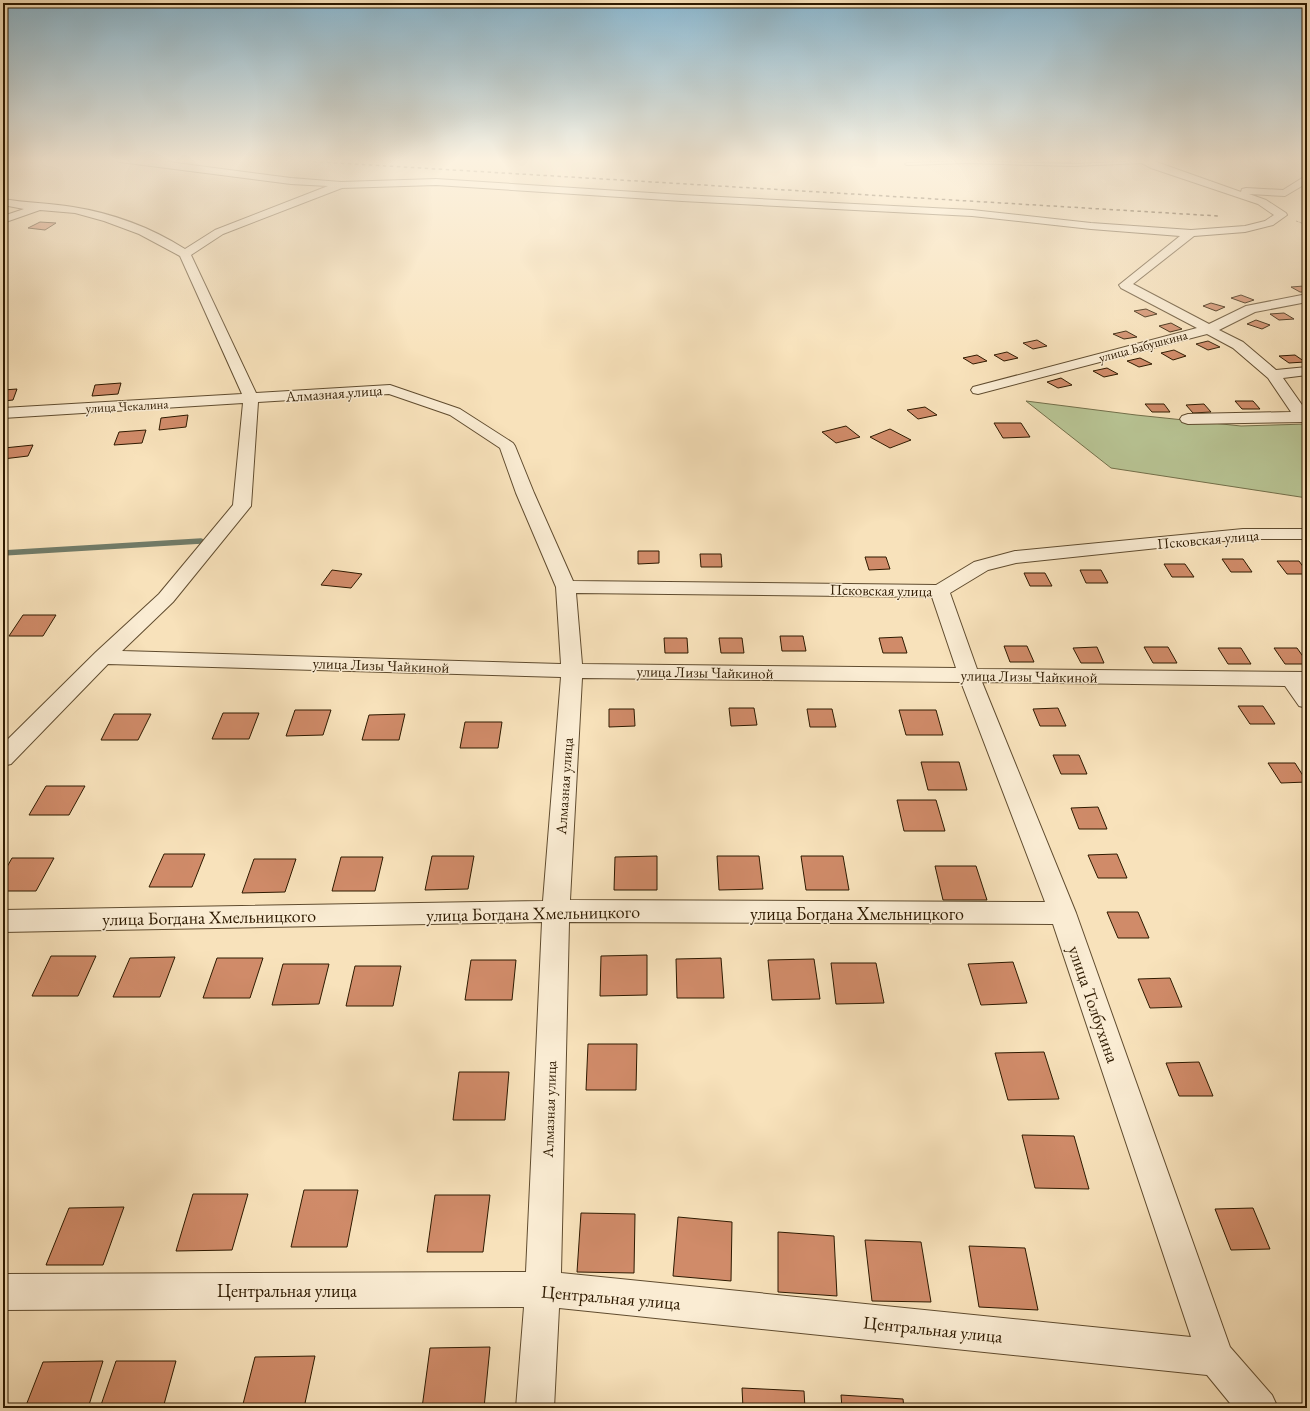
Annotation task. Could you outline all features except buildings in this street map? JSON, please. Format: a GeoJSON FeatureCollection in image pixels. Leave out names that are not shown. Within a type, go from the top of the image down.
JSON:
{"type":"FeatureCollection","features":[{"type":"Feature","properties":{"kind":"street"},"geometry":{"type":"LineString","coordinates":[[3,758],[103,657],[166,598],[242,506],[251,398],[184,254],[175,247],[123,225]]}},
{"type":"Feature","properties":{"kind":"street"},"geometry":{"type":"LineString","coordinates":[[184,254],[219,232],[238,225]]}},
{"type":"Feature","properties":{"kind":"street"},"geometry":{"type":"LineString","coordinates":[[1080,225],[1190,233],[1245,229],[1262,225]]}},
{"type":"Feature","properties":{"kind":"street"},"geometry":{"type":"LineString","coordinates":[[1190,233],[1125,285],[1238,345],[1273,375],[1305,416]]}},
{"type":"Feature","properties":{"kind":"street","name":"улица Бабушкина"},"geometry":{"type":"LineString","coordinates":[[978,390],[1210,329],[1251,309],[1307,298]]}},
{"type":"Feature","properties":{"kind":"street"},"geometry":{"type":"LineString","coordinates":[[1273,375],[1307,371]]}},
{"type":"Feature","properties":{"kind":"street","name":"Алмазная улица"},"geometry":{"type":"LineString","coordinates":[[251,398],[390,390],[455,412],[507,446],[524,493],[566,587],[572,670],[556,911],[543,1289],[535,1408]]}},
{"type":"Feature","properties":{"kind":"street","name":"улица Чекалина"},"geometry":{"type":"LineString","coordinates":[[3,413],[251,398]]}},
{"type":"Feature","properties":{"kind":"street"},"geometry":{"type":"LineString","coordinates":[[1188,419],[1305,416]]}},
{"type":"Feature","properties":{"kind":"street","name":"Псковская улица"},"geometry":{"type":"LineString","coordinates":[[566,587],[940,591],[981,566],[1015,557],[1243,534],[1307,534]]}},
{"type":"Feature","properties":{"kind":"street","name":"улица Толбухина"},"geometry":{"type":"LineString","coordinates":[[940,591],[969,676],[1063,913],[1216,1358],[1259,1408]]}},
{"type":"Feature","properties":{"kind":"street","name":"улица Лизы Чайкиной"},"geometry":{"type":"LineString","coordinates":[[103,657],[572,670],[1299,679]]}},
{"type":"Feature","properties":{"kind":"street"},"geometry":{"type":"LineString","coordinates":[[1299,679],[1307,701]]}},
{"type":"Feature","properties":{"kind":"street","name":"улица Богдана Хмельницкого"},"geometry":{"type":"LineString","coordinates":[[3,921],[556,911],[1063,913]]}},
{"type":"Feature","properties":{"kind":"street","name":"Центральная улица"},"geometry":{"type":"LineString","coordinates":[[3,1292],[543,1289],[1216,1358]]}},
{"type":"Feature","properties":{"kind":"green space"},"geometry":{"type":"Polygon","coordinates":[[[1026,401],[1136,415],[1241,426],[1307,424],[1307,498],[1111,468],[1026,401]]]}},
{"type":"Feature","properties":{"kind":"waterway"},"geometry":{"type":"LineString","coordinates":[[3,553],[201,541]]}}]}
